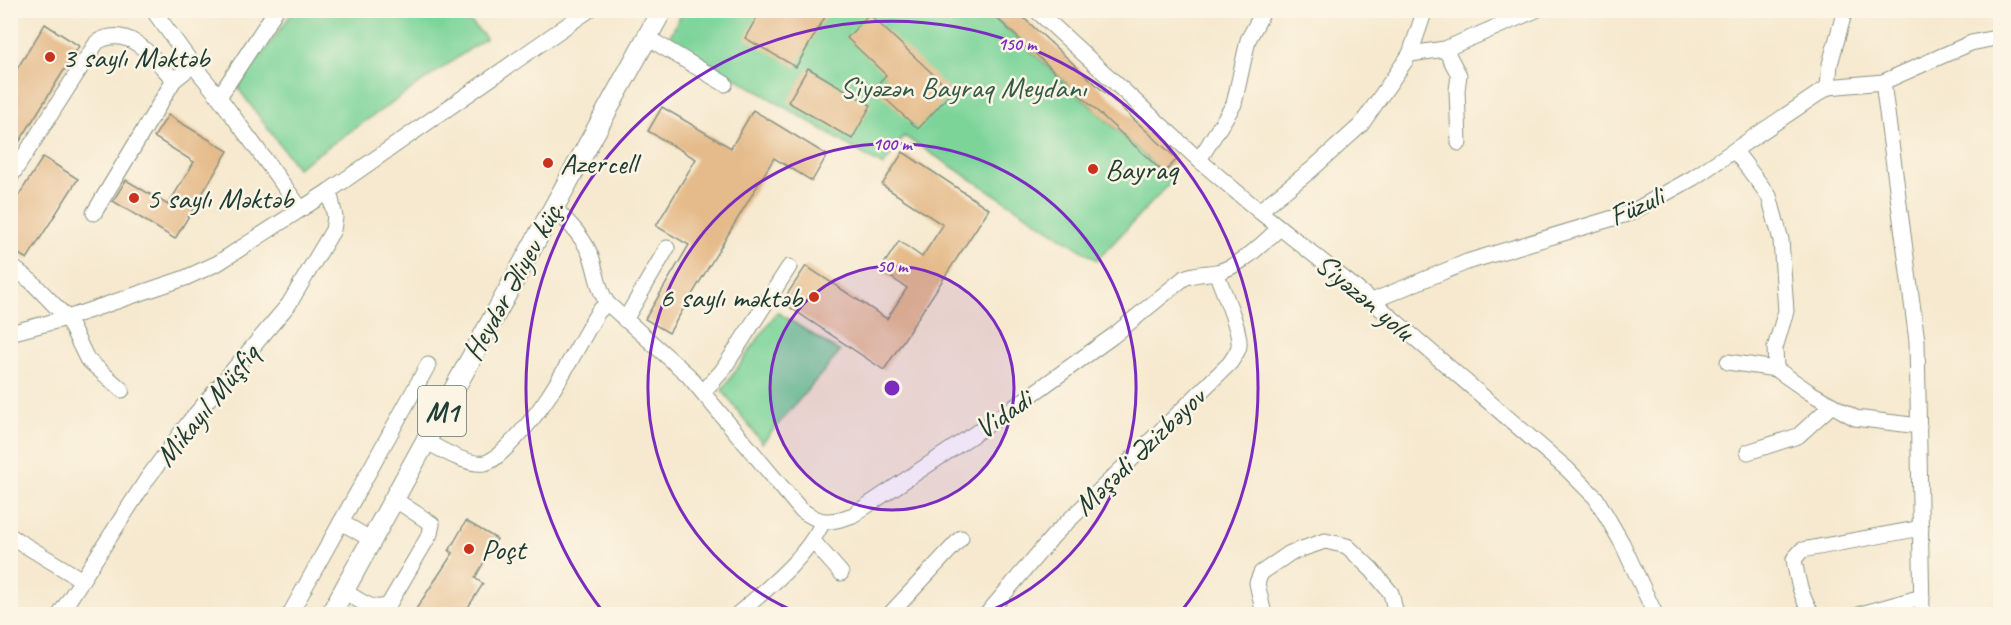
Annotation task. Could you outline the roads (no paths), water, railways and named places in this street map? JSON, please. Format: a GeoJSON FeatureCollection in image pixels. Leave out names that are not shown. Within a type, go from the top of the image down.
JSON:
{"type":"FeatureCollection","features":[{"type":"Feature","properties":{"kind":"main road","name":"Heydər Əliyev küç."},"geometry":{"type":"LineString","coordinates":[[332,615],[662,10]]}},
{"type":"Feature","properties":{"kind":"street"},"geometry":{"type":"LineString","coordinates":[[153,10],[301,209]]}},
{"type":"Feature","properties":{"kind":"street"},"geometry":{"type":"LineString","coordinates":[[219,97],[276,10]]}},
{"type":"Feature","properties":{"kind":"street"},"geometry":{"type":"LineString","coordinates":[[10,333],[67,318],[201,272],[218,263],[329,191],[589,10]]}},
{"type":"Feature","properties":{"kind":"street","name":"Siyəzən yolu"},"geometry":{"type":"LineString","coordinates":[[1036,10],[1199,160],[1372,301],[1567,469],[1596,498],[1622,543],[1649,613]]}},
{"type":"Feature","properties":{"kind":"street"},"geometry":{"type":"LineString","coordinates":[[1199,160],[1234,104],[1248,40],[1264,10]]}},
{"type":"Feature","properties":{"kind":"street"},"geometry":{"type":"LineString","coordinates":[[1259,211],[1311,170],[1361,125],[1410,54],[1425,10]]}},
{"type":"Feature","properties":{"kind":"street"},"geometry":{"type":"LineString","coordinates":[[1410,54],[1445,49],[1536,10]]}},
{"type":"Feature","properties":{"kind":"street"},"geometry":{"type":"LineString","coordinates":[[1828,87],[1830,63],[1845,10]]}},
{"type":"Feature","properties":{"kind":"street"},"geometry":{"type":"LineString","coordinates":[[10,178],[96,42],[105,37],[128,38],[138,43],[174,80]]}},
{"type":"Feature","properties":{"kind":"street","name":"Füzuli"},"geometry":{"type":"LineString","coordinates":[[1372,301],[1467,262],[1630,213],[1693,178],[1828,87],[1883,82],[1971,43],[2001,37]]}},
{"type":"Feature","properties":{"kind":"street"},"geometry":{"type":"LineString","coordinates":[[648,38],[725,84]]}},
{"type":"Feature","properties":{"kind":"street"},"geometry":{"type":"LineString","coordinates":[[1445,49],[1459,75],[1457,90],[1459,143]]}},
{"type":"Feature","properties":{"kind":"street"},"geometry":{"type":"LineString","coordinates":[[94,213],[174,80],[193,65]]}},
{"type":"Feature","properties":{"kind":"street"},"geometry":{"type":"LineString","coordinates":[[1883,82],[1917,341],[1922,615]]}},
{"type":"Feature","properties":{"kind":"street"},"geometry":{"type":"LineString","coordinates":[[1735,151],[1769,196],[1781,240],[1786,311],[1775,348],[1776,369]]}},
{"type":"Feature","properties":{"kind":"street","name":"Mikayıl Müşfiq"},"geometry":{"type":"LineString","coordinates":[[60,615],[147,479],[189,422],[289,304],[333,230],[335,217],[329,191]]}},
{"type":"Feature","properties":{"kind":"street"},"geometry":{"type":"LineString","coordinates":[[553,207],[572,226],[584,243],[592,259],[600,292],[607,303],[688,375],[800,509],[812,518],[823,522],[813,541],[795,563],[740,614]]}},
{"type":"Feature","properties":{"kind":"street","name":"Vidadi"},"geometry":{"type":"LineString","coordinates":[[823,522],[836,522],[853,515],[1013,408],[1113,336],[1184,278],[1195,273],[1216,272],[1239,262],[1280,228]]}},
{"type":"Feature","properties":{"kind":"street"},"geometry":{"type":"LineString","coordinates":[[625,320],[667,248]]}},
{"type":"Feature","properties":{"kind":"street"},"geometry":{"type":"LineString","coordinates":[[10,265],[32,282],[67,318],[87,359],[122,390]]}},
{"type":"Feature","properties":{"kind":"street"},"geometry":{"type":"LineString","coordinates":[[703,392],[723,371],[789,267]]}},
{"type":"Feature","properties":{"kind":"street","name":"Məşədi Əzizbəyov"},"geometry":{"type":"LineString","coordinates":[[987,615],[1054,535],[1235,356],[1239,346],[1237,331],[1216,272]]}},
{"type":"Feature","properties":{"kind":"street"},"geometry":{"type":"LineString","coordinates":[[425,441],[471,463],[486,463],[499,455],[525,431],[551,395],[598,312],[607,303]]}},
{"type":"Feature","properties":{"kind":"street"},"geometry":{"type":"LineString","coordinates":[[1728,362],[1776,369],[1809,392],[1856,418],[1918,426]]}},
{"type":"Feature","properties":{"kind":"street"},"geometry":{"type":"LineString","coordinates":[[290,615],[428,364]]}},
{"type":"Feature","properties":{"kind":"street"},"geometry":{"type":"LineString","coordinates":[[1748,452],[1798,436],[1832,405]]}},
{"type":"Feature","properties":{"kind":"street"},"geometry":{"type":"LineString","coordinates":[[344,591],[375,608],[382,609],[389,604],[430,534],[432,524],[394,499]]}},
{"type":"Feature","properties":{"kind":"street"},"geometry":{"type":"LineString","coordinates":[[340,522],[372,540]]}},
{"type":"Feature","properties":{"kind":"street"},"geometry":{"type":"LineString","coordinates":[[1812,615],[1803,596],[1794,559],[1802,550],[1921,528]]}},
{"type":"Feature","properties":{"kind":"street"},"geometry":{"type":"LineString","coordinates":[[10,536],[82,580]]}},
{"type":"Feature","properties":{"kind":"street"},"geometry":{"type":"LineString","coordinates":[[890,615],[961,538]]}},
{"type":"Feature","properties":{"kind":"street"},"geometry":{"type":"LineString","coordinates":[[813,541],[841,573]]}},
{"type":"Feature","properties":{"kind":"street"},"geometry":{"type":"LineString","coordinates":[[1262,615],[1257,583],[1261,573],[1290,554],[1325,541],[1347,546],[1372,570],[1391,593],[1396,615]]}},
{"type":"Feature","properties":{"kind":"street"},"geometry":{"type":"LineString","coordinates":[[1861,615],[1922,597]]}},
{"type":"Feature","properties":{"kind":"place","name":"3 saylı Məktəb"},"geometry":{"type":"Point","coordinates":[50,57]}},
{"type":"Feature","properties":{"kind":"place","name":"Azercell"},"geometry":{"type":"Point","coordinates":[548,163]}},
{"type":"Feature","properties":{"kind":"place","name":"Bayraq"},"geometry":{"type":"Point","coordinates":[1093,169]}},
{"type":"Feature","properties":{"kind":"place","name":"5 saylı Məktəb"},"geometry":{"type":"Point","coordinates":[134,198]}},
{"type":"Feature","properties":{"kind":"place","name":"6 saylı məktəb"},"geometry":{"type":"Point","coordinates":[814,297]}},
{"type":"Feature","properties":{"kind":"place","name":"Poçt"},"geometry":{"type":"Point","coordinates":[469,549]}},
{"type":"Feature","properties":{"kind":"park label","name":"Siyəzən Bayraq Meydanı"},"geometry":{"type":"Point","coordinates":[963,87]}}]}
